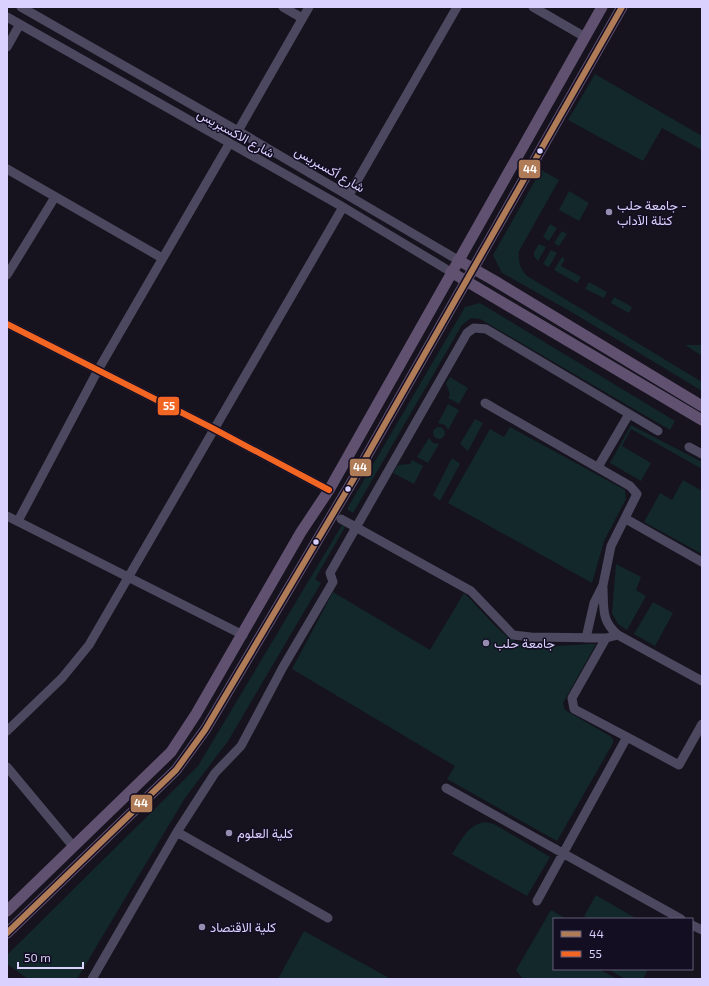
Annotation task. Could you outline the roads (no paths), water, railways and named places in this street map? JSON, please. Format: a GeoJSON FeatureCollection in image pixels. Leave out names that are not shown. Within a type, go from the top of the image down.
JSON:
{"type":"FeatureCollection","features":[{"type":"Feature","properties":{"kind":"main road"},"geometry":{"type":"LineString","coordinates":[[7,910],[72,845],[171,752],[196,714],[243,635],[288,554],[329,490],[602,7]]}},
{"type":"Feature","properties":{"kind":"main road"},"geometry":{"type":"LineString","coordinates":[[7,933],[176,770],[205,730],[353,480],[622,7]]}},
{"type":"Feature","properties":{"kind":"main road"},"geometry":{"type":"LineString","coordinates":[[458,260],[702,406]]}},
{"type":"Feature","properties":{"kind":"main road"},"geometry":{"type":"LineString","coordinates":[[451,272],[702,420]]}},
{"type":"Feature","properties":{"kind":"main road"},"geometry":{"type":"LineString","coordinates":[[288,554],[304,562]]}},
{"type":"Feature","properties":{"kind":"street"},"geometry":{"type":"LineString","coordinates":[[283,7],[302,18]]}},
{"type":"Feature","properties":{"kind":"street"},"geometry":{"type":"LineString","coordinates":[[238,131],[309,7]]}},
{"type":"Feature","properties":{"kind":"street"},"geometry":{"type":"LineString","coordinates":[[349,195],[457,7]]}},
{"type":"Feature","properties":{"kind":"street"},"geometry":{"type":"LineString","coordinates":[[533,7],[585,37]]}},
{"type":"Feature","properties":{"kind":"street","name":"شارع أكسبريس"},"geometry":{"type":"LineString","coordinates":[[26,8],[349,195],[458,260]]}},
{"type":"Feature","properties":{"kind":"street","name":"شارع الاكسبريس"},"geometry":{"type":"LineString","coordinates":[[7,17],[229,144],[343,207],[451,272]]}},
{"type":"Feature","properties":{"kind":"street"},"geometry":{"type":"LineString","coordinates":[[7,47],[20,24]]}},
{"type":"Feature","properties":{"kind":"street"},"geometry":{"type":"LineString","coordinates":[[18,521],[98,370],[229,144]]}},
{"type":"Feature","properties":{"kind":"street"},"geometry":{"type":"LineString","coordinates":[[7,169],[162,258]]}},
{"type":"Feature","properties":{"kind":"street"},"geometry":{"type":"LineString","coordinates":[[7,275],[55,197]]}},
{"type":"Feature","properties":{"kind":"street"},"geometry":{"type":"LineString","coordinates":[[7,731],[76,663],[100,628],[343,207]]}},
{"type":"Feature","properties":{"kind":"street"},"geometry":{"type":"LineString","coordinates":[[7,324],[214,429],[329,490]]}},
{"type":"Feature","properties":{"kind":"street"},"geometry":{"type":"LineString","coordinates":[[92,979],[177,832],[215,773],[241,746],[283,667],[334,582],[330,573],[467,333],[474,328],[486,329],[658,432]]}},
{"type":"Feature","properties":{"kind":"street"},"geometry":{"type":"LineString","coordinates":[[485,403],[630,486],[637,494],[626,519],[611,546],[603,585],[594,603],[586,638]]}},
{"type":"Feature","properties":{"kind":"street"},"geometry":{"type":"LineString","coordinates":[[598,467],[629,414]]}},
{"type":"Feature","properties":{"kind":"street"},"geometry":{"type":"LineString","coordinates":[[688,447],[702,454]]}},
{"type":"Feature","properties":{"kind":"street"},"geometry":{"type":"LineString","coordinates":[[7,516],[129,576],[243,635]]}},
{"type":"Feature","properties":{"kind":"street"},"geometry":{"type":"LineString","coordinates":[[341,519],[471,591],[513,635],[531,637],[586,638],[606,638],[618,635]]}},
{"type":"Feature","properties":{"kind":"street"},"geometry":{"type":"LineString","coordinates":[[626,519],[702,562]]}},
{"type":"Feature","properties":{"kind":"street"},"geometry":{"type":"LineString","coordinates":[[603,585],[605,618],[609,628],[618,635],[702,681]]}},
{"type":"Feature","properties":{"kind":"street"},"geometry":{"type":"LineString","coordinates":[[606,638],[572,698],[574,709],[679,765],[702,724]]}},
{"type":"Feature","properties":{"kind":"street"},"geometry":{"type":"LineString","coordinates":[[537,901],[627,737]]}},
{"type":"Feature","properties":{"kind":"street"},"geometry":{"type":"LineString","coordinates":[[7,767],[72,845]]}},
{"type":"Feature","properties":{"kind":"street"},"geometry":{"type":"LineString","coordinates":[[446,788],[679,918]]}},
{"type":"Feature","properties":{"kind":"street"},"geometry":{"type":"LineString","coordinates":[[177,832],[328,918]]}},
{"type":"Feature","properties":{"kind":"street"},"geometry":{"type":"LineString","coordinates":[[693,926],[702,930]]}},
{"type":"Feature","properties":{"kind":"place","name":"جامعة حلب - كتلة الآداب"},"geometry":{"type":"Point","coordinates":[609,212]}},
{"type":"Feature","properties":{"kind":"place","name":"جامعة حلب"},"geometry":{"type":"Point","coordinates":[486,643]}},
{"type":"Feature","properties":{"kind":"place","name":"كلية العلوم"},"geometry":{"type":"Point","coordinates":[229,833]}},
{"type":"Feature","properties":{"kind":"place","name":"كلية الاقتصاد"},"geometry":{"type":"Point","coordinates":[202,927]}}]}
